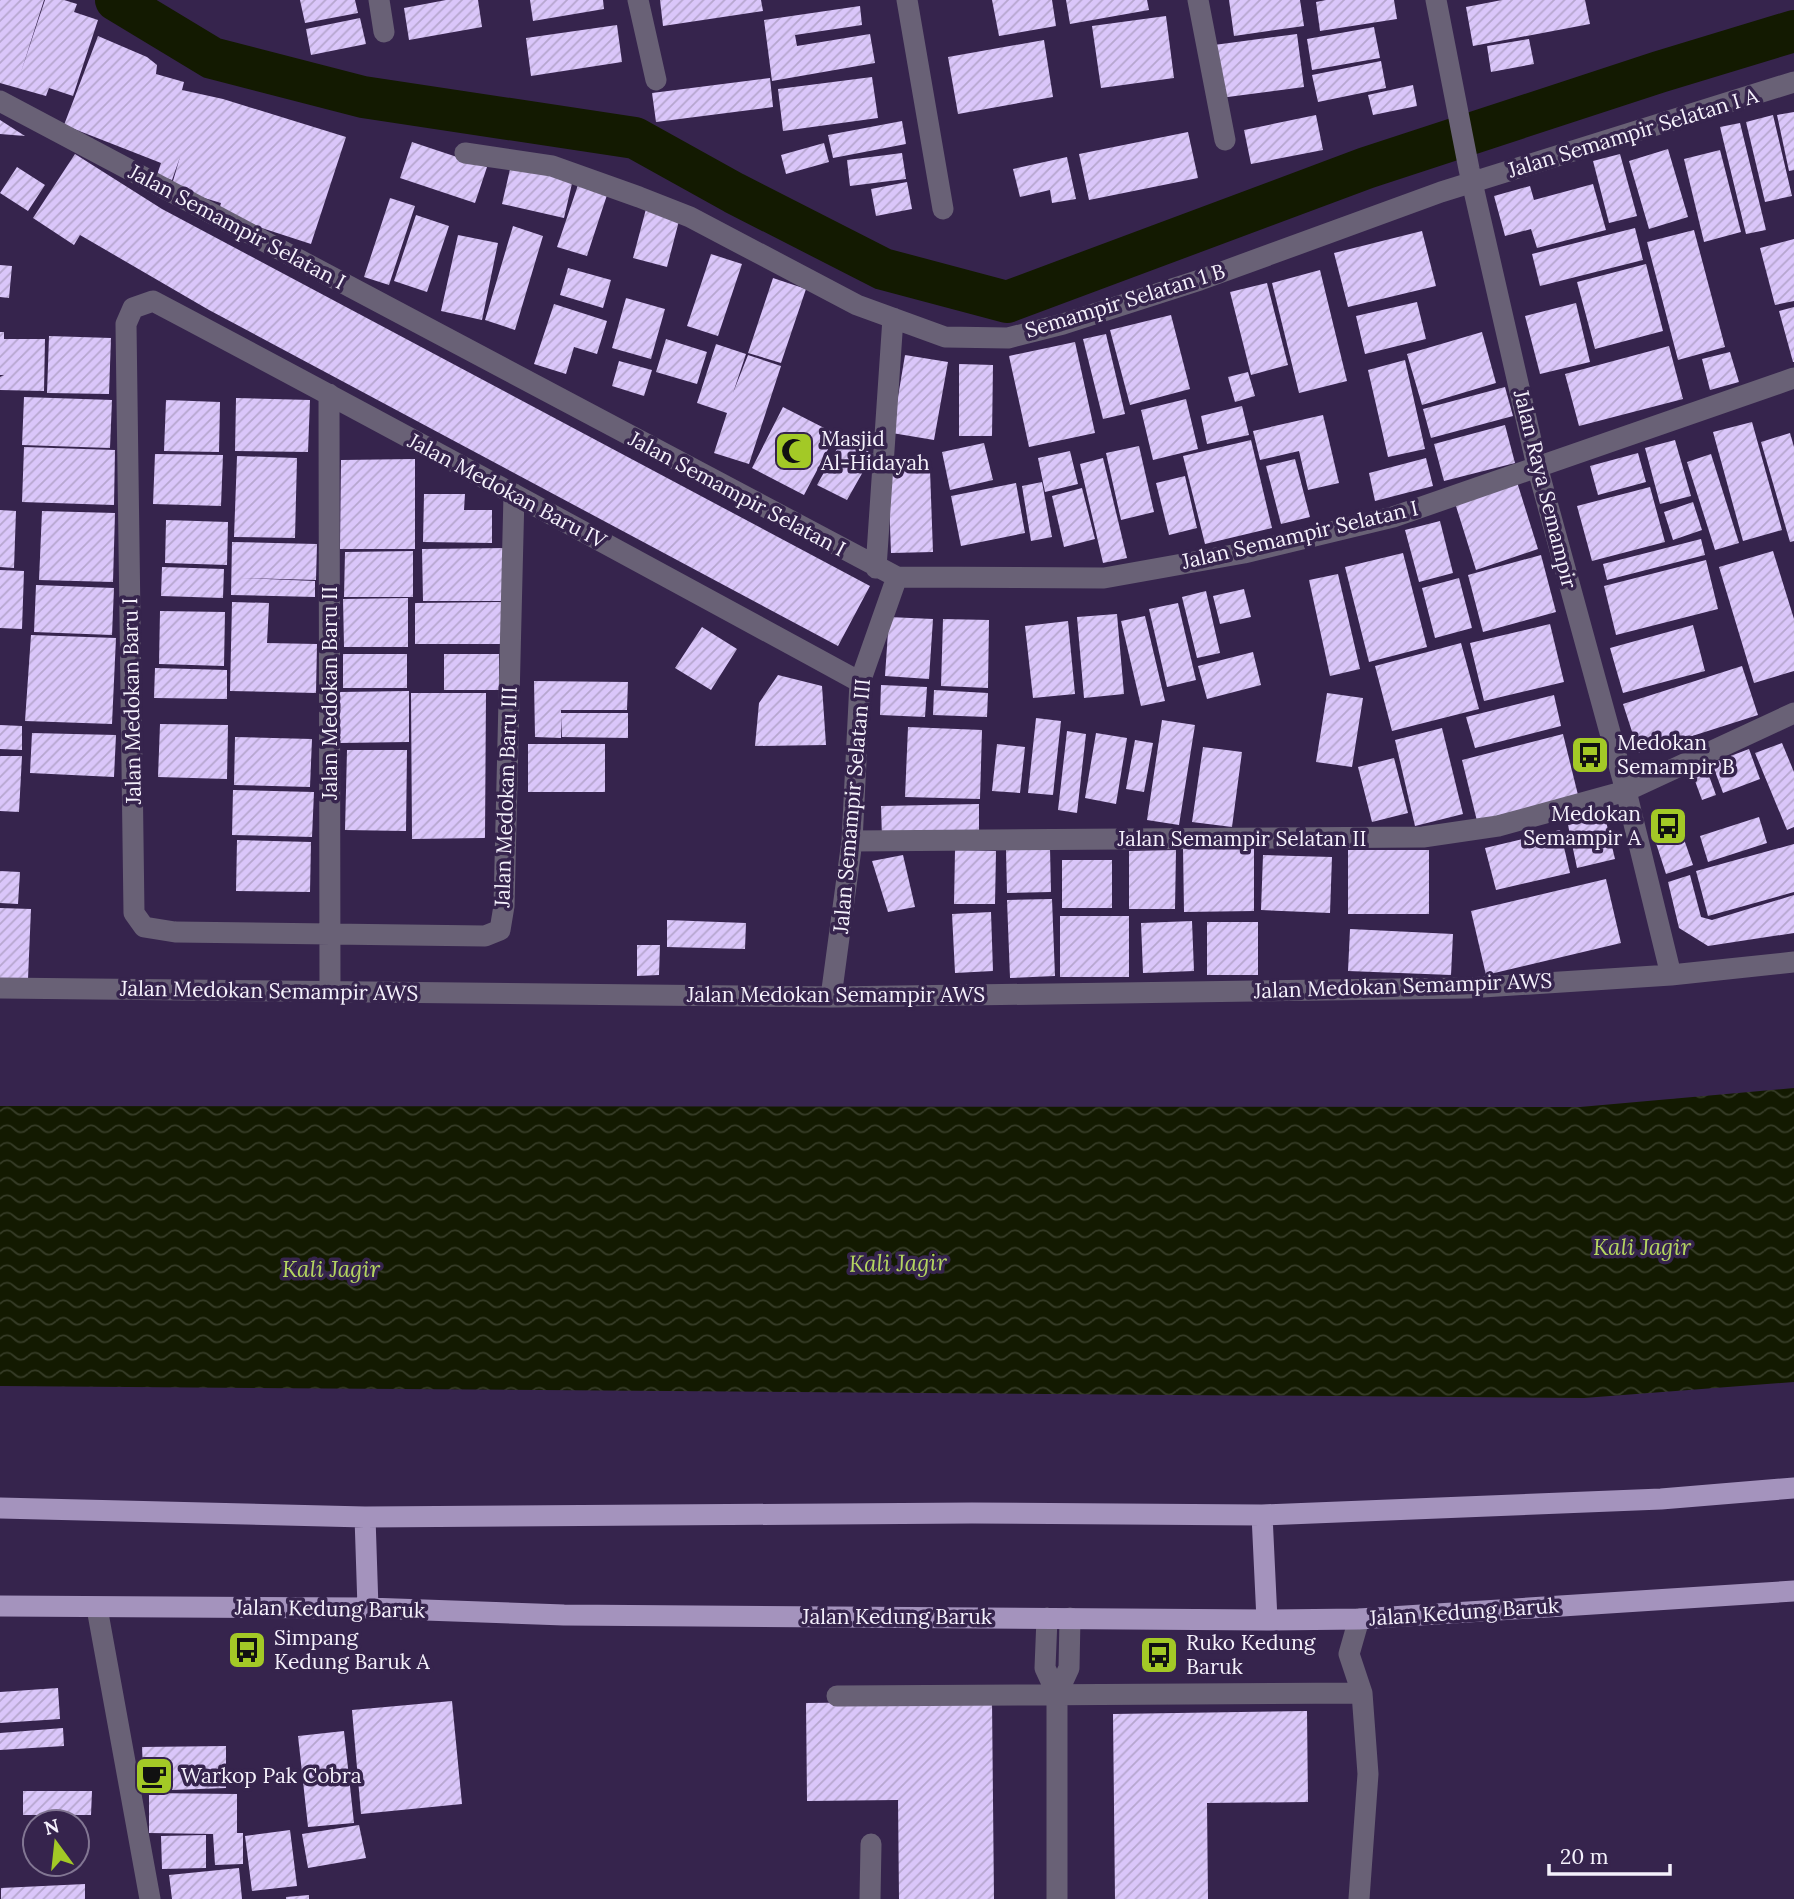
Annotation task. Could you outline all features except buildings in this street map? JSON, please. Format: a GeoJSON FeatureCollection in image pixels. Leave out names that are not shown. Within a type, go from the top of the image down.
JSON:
{"type":"FeatureCollection","features":[{"type":"Feature","properties":{"kind":"main road"},"geometry":{"type":"LineString","coordinates":[[0,1508],[365,1517],[972,1513],[1262,1515],[1661,1499],[1794,1488]]}},
{"type":"Feature","properties":{"kind":"main road"},"geometry":{"type":"LineString","coordinates":[[1262,1515],[1267,1620]]}},
{"type":"Feature","properties":{"kind":"main road"},"geometry":{"type":"LineString","coordinates":[[365,1517],[368,1608]]}},
{"type":"Feature","properties":{"kind":"main road","name":"Jalan Kedung Baruk"},"geometry":{"type":"LineString","coordinates":[[0,1606],[368,1608],[564,1615],[1267,1620],[1359,1619],[1794,1591]]}},
{"type":"Feature","properties":{"kind":"street"},"geometry":{"type":"LineString","coordinates":[[379,0],[384,32]]}},
{"type":"Feature","properties":{"kind":"street"},"geometry":{"type":"LineString","coordinates":[[638,0],[656,80]]}},
{"type":"Feature","properties":{"kind":"street"},"geometry":{"type":"LineString","coordinates":[[907,0],[943,209]]}},
{"type":"Feature","properties":{"kind":"street"},"geometry":{"type":"LineString","coordinates":[[1198,0],[1225,140]]}},
{"type":"Feature","properties":{"kind":"street","name":"Jalan Raya Semampir"},"geometry":{"type":"LineString","coordinates":[[1436,0],[1471,176],[1537,466],[1626,791],[1671,975]]}},
{"type":"Feature","properties":{"kind":"street","name":"Jalan Semampir Selatan I A"},"geometry":{"type":"LineString","coordinates":[[1471,176],[1794,82]]}},
{"type":"Feature","properties":{"kind":"street","name":"Jalan Semampir Selatan I"},"geometry":{"type":"LineString","coordinates":[[0,101],[897,577],[1117,575],[1244,553],[1393,517],[1794,378]]}},
{"type":"Feature","properties":{"kind":"street","name":"Semampir Selatan 1 B"},"geometry":{"type":"LineString","coordinates":[[465,153],[552,166],[652,202],[691,217],[857,305],[945,337],[1008,338],[1063,324],[1200,280],[1441,192],[1471,176]]}},
{"type":"Feature","properties":{"kind":"street","name":"Jalan Medokan Baru IV"},"geometry":{"type":"LineString","coordinates":[[153,301],[860,682]]}},
{"type":"Feature","properties":{"kind":"street","name":"Jalan Medokan Baru I"},"geometry":{"type":"LineString","coordinates":[[153,301],[133,307],[126,324],[134,913],[144,927],[175,932],[331,933]]}},
{"type":"Feature","properties":{"kind":"street"},"geometry":{"type":"LineString","coordinates":[[876,568],[893,318]]}},
{"type":"Feature","properties":{"kind":"street","name":"Jalan Medokan Baru II"},"geometry":{"type":"LineString","coordinates":[[329,394],[330,991]]}},
{"type":"Feature","properties":{"kind":"street","name":"Jalan Medokan Baru III"},"geometry":{"type":"LineString","coordinates":[[331,933],[485,936],[500,930],[504,906],[514,494]]}},
{"type":"Feature","properties":{"kind":"street","name":"Jalan Semampir Selatan III"},"geometry":{"type":"LineString","coordinates":[[831,997],[852,841],[860,682],[897,577]]}},
{"type":"Feature","properties":{"kind":"street","name":"Jalan Semampir Selatan II"},"geometry":{"type":"LineString","coordinates":[[852,841],[1423,837],[1498,826],[1626,791],[1794,713]]}},
{"type":"Feature","properties":{"kind":"street","name":"Jalan Medokan Semampir AWS"},"geometry":{"type":"LineString","coordinates":[[0,988],[831,997],[1466,988],[1671,975],[1794,962]]}},
{"type":"Feature","properties":{"kind":"street"},"geometry":{"type":"LineString","coordinates":[[97,1608],[150,1899]]}},
{"type":"Feature","properties":{"kind":"street"},"geometry":{"type":"LineString","coordinates":[[1047,1618],[1045,1668],[1057,1694],[1057,1899]]}},
{"type":"Feature","properties":{"kind":"street"},"geometry":{"type":"LineString","coordinates":[[1057,1694],[1069,1668],[1070,1618]]}},
{"type":"Feature","properties":{"kind":"street"},"geometry":{"type":"LineString","coordinates":[[1359,1619],[1349,1654],[1362,1693],[1368,1774],[1359,1899]]}},
{"type":"Feature","properties":{"kind":"street"},"geometry":{"type":"LineString","coordinates":[[836,1696],[1362,1693]]}},
{"type":"Feature","properties":{"kind":"street"},"geometry":{"type":"LineString","coordinates":[[870,1899],[871,1844]]}},
{"type":"Feature","properties":{"kind":"water","name":"Kali Jagir"},"geometry":{"type":"Polygon","coordinates":[[[1794,1088],[1794,1382],[1584,1398],[0,1386],[0,1106],[1580,1107],[1794,1088]]]}},
{"type":"Feature","properties":{"kind":"waterway"},"geometry":{"type":"LineString","coordinates":[[116,0],[212,58],[363,97],[635,138],[734,193],[883,269],[1007,302],[1366,168],[1659,72],[1794,31]]}},
{"type":"Feature","properties":{"kind":"place","name":"Masjid Al-Hidayah"},"geometry":{"type":"Point","coordinates":[794,451]}},
{"type":"Feature","properties":{"kind":"place","name":"Medokan Semampir B"},"geometry":{"type":"Point","coordinates":[1590,755]}},
{"type":"Feature","properties":{"kind":"place","name":"Medokan Semampir A"},"geometry":{"type":"Point","coordinates":[1668,826]}},
{"type":"Feature","properties":{"kind":"place","name":"Simpang Kedung Baruk A"},"geometry":{"type":"Point","coordinates":[247,1650]}},
{"type":"Feature","properties":{"kind":"place","name":"Ruko Kedung Baruk"},"geometry":{"type":"Point","coordinates":[1159,1655]}},
{"type":"Feature","properties":{"kind":"place","name":"Warkop Pak Cobra"},"geometry":{"type":"Point","coordinates":[154,1776]}}]}
